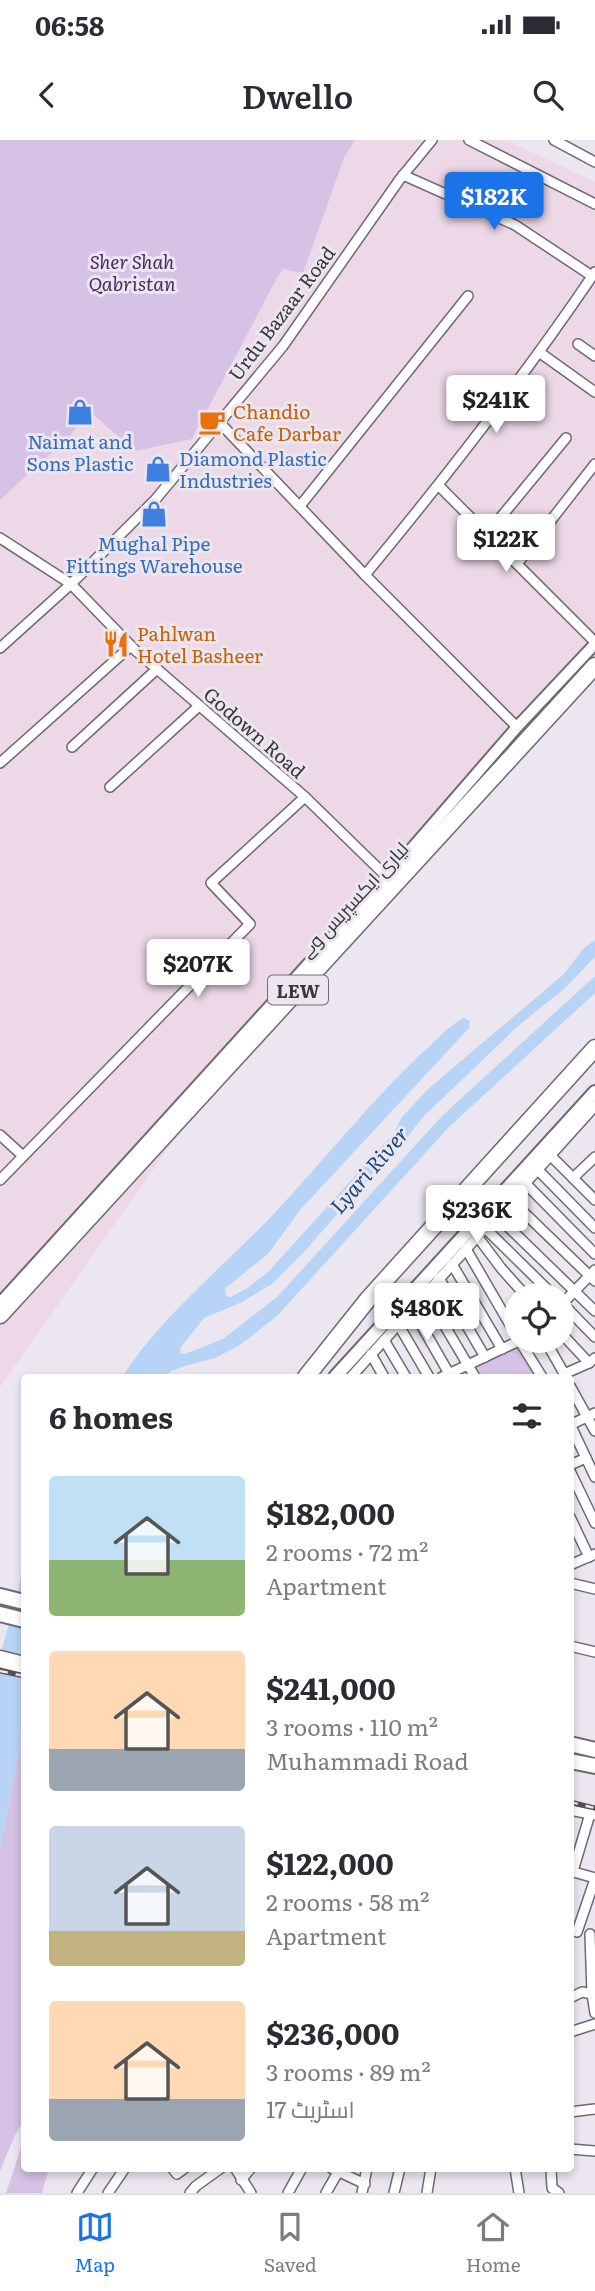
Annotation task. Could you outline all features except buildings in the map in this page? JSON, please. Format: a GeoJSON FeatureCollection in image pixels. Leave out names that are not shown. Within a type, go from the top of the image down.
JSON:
{"type":"FeatureCollection","features":[{"type":"Feature","properties":{"kind":"highway","name":"لیاری ایکسپریس وے"},"geometry":{"type":"LineString","coordinates":[[0,1314],[595,666]]}},
{"type":"Feature","properties":{"kind":"highway"},"geometry":{"type":"LineString","coordinates":[[308,1374],[369,1298],[595,1048]]}},
{"type":"Feature","properties":{"kind":"highway"},"geometry":{"type":"LineString","coordinates":[[0,1597],[21,1601]]}},
{"type":"Feature","properties":{"kind":"highway"},"geometry":{"type":"LineString","coordinates":[[0,1614],[21,1619]]}},
{"type":"Feature","properties":{"kind":"highway"},"geometry":{"type":"LineString","coordinates":[[0,1659],[21,1664]]}},
{"type":"Feature","properties":{"kind":"highway"},"geometry":{"type":"LineString","coordinates":[[574,1745],[595,1750]]}},
{"type":"Feature","properties":{"kind":"highway"},"geometry":{"type":"LineString","coordinates":[[574,1762],[595,1766]]}},
{"type":"Feature","properties":{"kind":"main road"},"geometry":{"type":"LineString","coordinates":[[338,1374],[595,1092]]}},
{"type":"Feature","properties":{"kind":"street","name":"Urdu Bazaar Road"},"geometry":{"type":"LineString","coordinates":[[0,648],[71,584],[155,500],[283,346],[403,175],[432,140]]}},
{"type":"Feature","properties":{"kind":"street"},"geometry":{"type":"LineString","coordinates":[[469,140],[595,204]]}},
{"type":"Feature","properties":{"kind":"street"},"geometry":{"type":"LineString","coordinates":[[554,140],[595,162]]}},
{"type":"Feature","properties":{"kind":"street"},"geometry":{"type":"LineString","coordinates":[[365,575],[439,486],[594,274],[515,225],[403,175]]}},
{"type":"Feature","properties":{"kind":"street"},"geometry":{"type":"LineString","coordinates":[[300,506],[468,296]]}},
{"type":"Feature","properties":{"kind":"street"},"geometry":{"type":"LineString","coordinates":[[578,344],[595,356]]}},
{"type":"Feature","properties":{"kind":"street"},"geometry":{"type":"LineString","coordinates":[[539,352],[595,392]]}},
{"type":"Feature","properties":{"kind":"street"},"geometry":{"type":"LineString","coordinates":[[219,422],[365,575],[517,727]]}},
{"type":"Feature","properties":{"kind":"street"},"geometry":{"type":"LineString","coordinates":[[487,534],[566,438]]}},
{"type":"Feature","properties":{"kind":"street"},"geometry":{"type":"LineString","coordinates":[[517,564],[595,464]]}},
{"type":"Feature","properties":{"kind":"street"},"geometry":{"type":"LineString","coordinates":[[0,1303],[387,877],[517,727],[595,643],[439,486]]}},
{"type":"Feature","properties":{"kind":"street","name":"Godown Road"},"geometry":{"type":"LineString","coordinates":[[0,538],[71,584],[131,646],[305,797],[387,877]]}},
{"type":"Feature","properties":{"kind":"street"},"geometry":{"type":"LineString","coordinates":[[0,763],[131,646]]}},
{"type":"Feature","properties":{"kind":"street"},"geometry":{"type":"LineString","coordinates":[[72,747],[157,669]]}},
{"type":"Feature","properties":{"kind":"street"},"geometry":{"type":"LineString","coordinates":[[110,787],[199,706]]}},
{"type":"Feature","properties":{"kind":"street"},"geometry":{"type":"LineString","coordinates":[[0,1180],[250,924],[211,883],[305,797]]}},
{"type":"Feature","properties":{"kind":"street"},"geometry":{"type":"LineString","coordinates":[[360,1373],[371,1354],[595,1106]]}},
{"type":"Feature","properties":{"kind":"street"},"geometry":{"type":"LineString","coordinates":[[0,1135],[23,1156]]}},
{"type":"Feature","properties":{"kind":"street"},"geometry":{"type":"LineString","coordinates":[[550,1155],[595,1200]]}},
{"type":"Feature","properties":{"kind":"street"},"geometry":{"type":"LineString","coordinates":[[573,1178],[595,1157]]}},
{"type":"Feature","properties":{"kind":"street"},"geometry":{"type":"LineString","coordinates":[[537,1169],[595,1228]]}},
{"type":"Feature","properties":{"kind":"street"},"geometry":{"type":"LineString","coordinates":[[586,1191],[595,1182]]}},
{"type":"Feature","properties":{"kind":"street"},"geometry":{"type":"LineString","coordinates":[[525,1183],[595,1254]]}},
{"type":"Feature","properties":{"kind":"street"},"geometry":{"type":"LineString","coordinates":[[510,1199],[593,1276],[575,1291]]}},
{"type":"Feature","properties":{"kind":"street"},"geometry":{"type":"LineString","coordinates":[[496,1215],[595,1311]]}},
{"type":"Feature","properties":{"kind":"street"},"geometry":{"type":"LineString","coordinates":[[485,1228],[542,1283]]}},
{"type":"Feature","properties":{"kind":"street"},"geometry":{"type":"LineString","coordinates":[[477,1236],[513,1281],[509,1283]]}},
{"type":"Feature","properties":{"kind":"street"},"geometry":{"type":"LineString","coordinates":[[466,1248],[504,1314]]}},
{"type":"Feature","properties":{"kind":"street"},"geometry":{"type":"LineString","coordinates":[[451,1374],[502,1349],[452,1264]]}},
{"type":"Feature","properties":{"kind":"street"},"geometry":{"type":"LineString","coordinates":[[439,1279],[485,1357]]}},
{"type":"Feature","properties":{"kind":"street"},"geometry":{"type":"LineString","coordinates":[[426,1294],[473,1374]]}},
{"type":"Feature","properties":{"kind":"street"},"geometry":{"type":"LineString","coordinates":[[412,1309],[446,1374]]}},
{"type":"Feature","properties":{"kind":"street"},"geometry":{"type":"LineString","coordinates":[[574,1316],[595,1338]]}},
{"type":"Feature","properties":{"kind":"street"},"geometry":{"type":"LineString","coordinates":[[398,1324],[427,1374]]}},
{"type":"Feature","properties":{"kind":"street"},"geometry":{"type":"LineString","coordinates":[[384,1340],[403,1374]]}},
{"type":"Feature","properties":{"kind":"street"},"geometry":{"type":"LineString","coordinates":[[569,1374],[592,1361],[574,1345]]}},
{"type":"Feature","properties":{"kind":"street"},"geometry":{"type":"LineString","coordinates":[[527,1353],[540,1374]]}},
{"type":"Feature","properties":{"kind":"street"},"geometry":{"type":"LineString","coordinates":[[552,1353],[564,1374]]}},
{"type":"Feature","properties":{"kind":"street"},"geometry":{"type":"LineString","coordinates":[[371,1354],[382,1374]]}},
{"type":"Feature","properties":{"kind":"street"},"geometry":{"type":"LineString","coordinates":[[574,1392],[591,1415],[595,1431]]}},
{"type":"Feature","properties":{"kind":"street"},"geometry":{"type":"LineString","coordinates":[[574,1424],[591,1415]]}},
{"type":"Feature","properties":{"kind":"street"},"geometry":{"type":"LineString","coordinates":[[574,1432],[595,1477]]}},
{"type":"Feature","properties":{"kind":"street"},"geometry":{"type":"LineString","coordinates":[[574,1463],[586,1458]]}},
{"type":"Feature","properties":{"kind":"street"},"geometry":{"type":"LineString","coordinates":[[574,1479],[595,1523]]}},
{"type":"Feature","properties":{"kind":"street"},"geometry":{"type":"LineString","coordinates":[[574,1524],[592,1555],[574,1563]]}},
{"type":"Feature","properties":{"kind":"street"},"geometry":{"type":"LineString","coordinates":[[574,1584],[595,1589]]}},
{"type":"Feature","properties":{"kind":"street"},"geometry":{"type":"LineString","coordinates":[[574,1647],[595,1652]]}},
{"type":"Feature","properties":{"kind":"street"},"geometry":{"type":"LineString","coordinates":[[574,1811],[593,1815],[574,1866]]}},
{"type":"Feature","properties":{"kind":"street"},"geometry":{"type":"LineString","coordinates":[[574,1872],[595,1879],[574,1931],[592,1934],[592,1994],[595,2008]]}},
{"type":"Feature","properties":{"kind":"street"},"geometry":{"type":"LineString","coordinates":[[574,1996],[582,1992],[592,1994]]}},
{"type":"Feature","properties":{"kind":"street"},"geometry":{"type":"LineString","coordinates":[[574,2031],[595,2024]]}},
{"type":"Feature","properties":{"kind":"street"},"geometry":{"type":"LineString","coordinates":[[574,2112],[595,2109]]}},
{"type":"Feature","properties":{"kind":"street"},"geometry":{"type":"LineString","coordinates":[[574,2149],[595,2151]]}},
{"type":"Feature","properties":{"kind":"street"},"geometry":{"type":"LineString","coordinates":[[80,2192],[91,2172]]}},
{"type":"Feature","properties":{"kind":"street"},"geometry":{"type":"LineString","coordinates":[[108,2193],[122,2172]]}},
{"type":"Feature","properties":{"kind":"street"},"geometry":{"type":"LineString","coordinates":[[190,2193],[215,2172]]}},
{"type":"Feature","properties":{"kind":"street"},"geometry":{"type":"LineString","coordinates":[[237,2172],[251,2193]]}},
{"type":"Feature","properties":{"kind":"street"},"geometry":{"type":"LineString","coordinates":[[241,2180],[247,2172]]}},
{"type":"Feature","properties":{"kind":"street"},"geometry":{"type":"LineString","coordinates":[[288,2193],[300,2172]]}},
{"type":"Feature","properties":{"kind":"street"},"geometry":{"type":"LineString","coordinates":[[326,2193],[334,2172]]}},
{"type":"Feature","properties":{"kind":"street"},"geometry":{"type":"LineString","coordinates":[[338,2172],[363,2188]]}},
{"type":"Feature","properties":{"kind":"street"},"geometry":{"type":"LineString","coordinates":[[394,2193],[399,2172]]}},
{"type":"Feature","properties":{"kind":"street"},"geometry":{"type":"LineString","coordinates":[[427,2193],[430,2172]]}},
{"type":"Feature","properties":{"kind":"street"},"geometry":{"type":"LineString","coordinates":[[516,2172],[519,2193]]}},
{"type":"Feature","properties":{"kind":"street"},"geometry":{"type":"LineString","coordinates":[[551,2172],[552,2188],[559,2193]]}},
{"type":"Feature","properties":{"kind":"shaded area"},"geometry":{"type":"Polygon","coordinates":[[[355,140],[506,140],[595,182],[595,637],[278,992],[0,1387],[0,500],[69,437],[89,411],[135,451],[196,432],[278,276],[355,140]]]}},
{"type":"Feature","properties":{"kind":"green space","name":"Sher Shah Qabristan"},"geometry":{"type":"Polygon","coordinates":[[[0,140],[355,140],[344,158],[303,273],[283,269],[278,276],[192,439],[135,451],[89,411],[69,437],[0,500],[0,140]]]}},
{"type":"Feature","properties":{"kind":"green space"},"geometry":{"type":"Polygon","coordinates":[[[504,1348],[504,1353],[527,1353],[539,1374],[473,1374],[468,1365],[504,1348]]]}},
{"type":"Feature","properties":{"kind":"green space"},"geometry":{"type":"Polygon","coordinates":[[[21,1741],[21,2125],[0,2171],[0,1848],[21,1741]]]}},
{"type":"Feature","properties":{"kind":"green space"},"geometry":{"type":"Polygon","coordinates":[[[21,2148],[21,2172],[48,2172],[42,2193],[6,2193],[21,2148]]]}},
{"type":"Feature","properties":{"kind":"water","name":"Lyari River"},"geometry":{"type":"Polygon","coordinates":[[[595,940],[595,957],[564,989],[519,1025],[423,1117],[398,1149],[305,1251],[272,1284],[242,1302],[204,1318],[181,1347],[180,1353],[185,1354],[223,1339],[277,1297],[443,1115],[595,976],[595,993],[448,1128],[277,1316],[240,1345],[215,1358],[168,1374],[124,1374],[158,1330],[262,1226],[404,1070],[453,1025],[464,1018],[470,1021],[469,1028],[300,1210],[268,1254],[225,1289],[226,1296],[231,1297],[249,1287],[269,1271],[394,1133],[402,1117],[428,1089],[564,974],[584,948],[595,940]]]}},
{"type":"Feature","properties":{"kind":"water"},"geometry":{"type":"Polygon","coordinates":[[[21,1577],[21,1741],[0,1848],[0,1655],[21,1577]]]}},
{"type":"Feature","properties":{"kind":"railway"},"geometry":{"type":"LineString","coordinates":[[0,1671],[21,1675]]}},
{"type":"Feature","properties":{"kind":"railway"},"geometry":{"type":"LineString","coordinates":[[574,1803],[595,1808]]}},
{"type":"Feature","properties":{"kind":"place","name":"Naimat and Sons Plastic"},"geometry":{"type":"Point","coordinates":[80,412]}},
{"type":"Feature","properties":{"kind":"place","name":"Chandio Cafe Darbar"},"geometry":{"type":"Point","coordinates":[212,422]}},
{"type":"Feature","properties":{"kind":"place","name":"Diamond Plastic Industries"},"geometry":{"type":"Point","coordinates":[158,469]}},
{"type":"Feature","properties":{"kind":"place","name":"Mughal Pipe Fittings Warehouse"},"geometry":{"type":"Point","coordinates":[154,514]}},
{"type":"Feature","properties":{"kind":"place","name":"Pahlwan Hotel Basheer"},"geometry":{"type":"Point","coordinates":[116,644]}}]}
